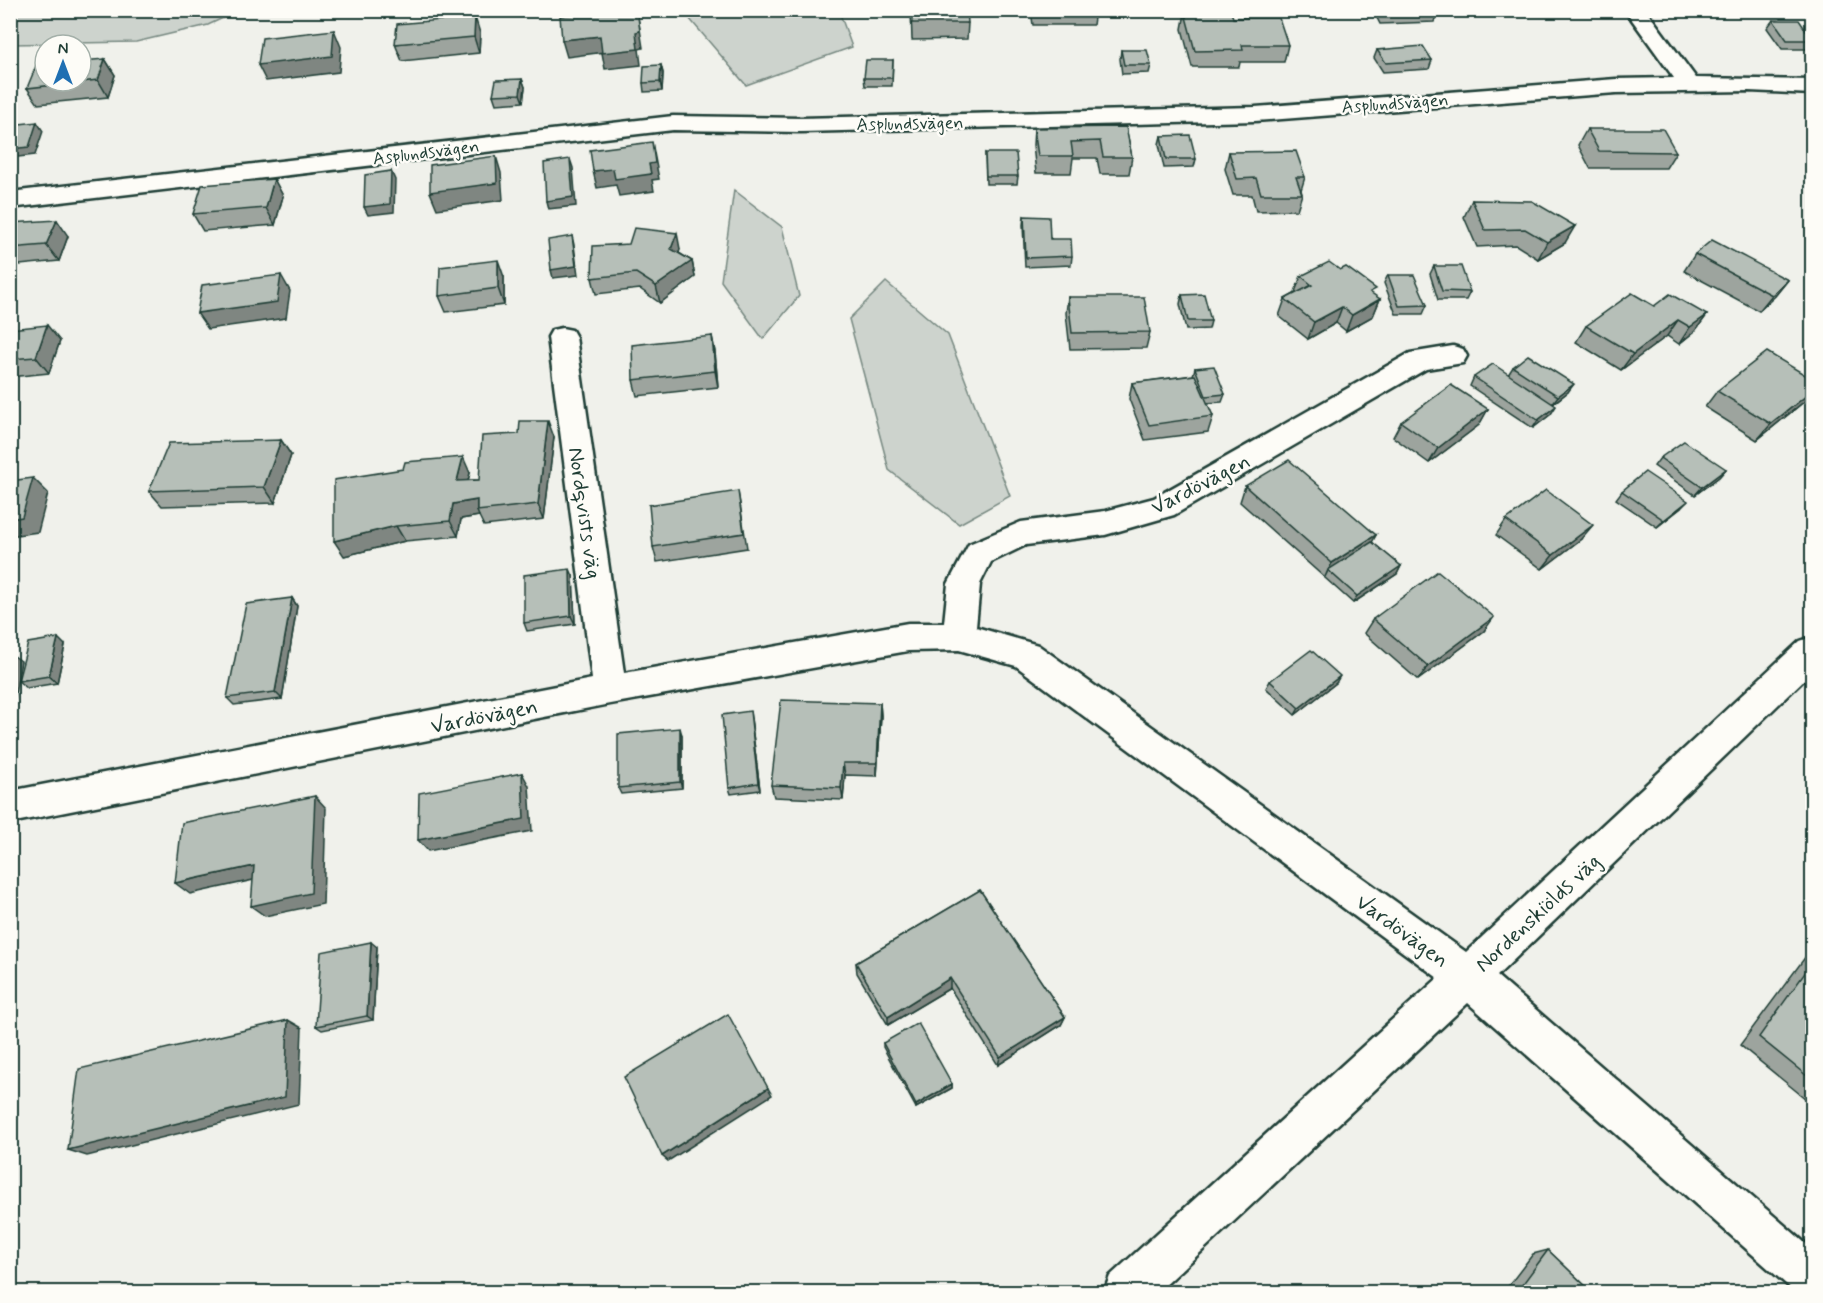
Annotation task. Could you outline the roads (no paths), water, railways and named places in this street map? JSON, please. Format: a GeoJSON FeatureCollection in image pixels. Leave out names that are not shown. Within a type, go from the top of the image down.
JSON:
{"type":"FeatureCollection","features":[{"type":"Feature","properties":{"kind":"street"},"geometry":{"type":"LineString","coordinates":[[1635,10],[1690,85]]}},
{"type":"Feature","properties":{"kind":"street","name":"Asplundsvägen"},"geometry":{"type":"LineString","coordinates":[[10,200],[673,123],[801,126],[1255,114],[1616,86],[1749,84],[1812,87]]}},
{"type":"Feature","properties":{"kind":"street","name":"Nordqvists väg"},"geometry":{"type":"LineString","coordinates":[[562,337],[610,690]]}},
{"type":"Feature","properties":{"kind":"street","name":"Vardövägen"},"geometry":{"type":"LineString","coordinates":[[959,636],[964,584],[980,553],[1021,534],[1105,523],[1163,507],[1420,360],[1453,356]]}},
{"type":"Feature","properties":{"kind":"street","name":"Vardövägen"},"geometry":{"type":"LineString","coordinates":[[10,807],[610,690],[908,637],[959,636],[1026,655],[1468,977],[1812,1278]]}},
{"type":"Feature","properties":{"kind":"street","name":"Nordenskiölds väg"},"geometry":{"type":"LineString","coordinates":[[1126,1293],[1468,977],[1812,651]]}}]}
